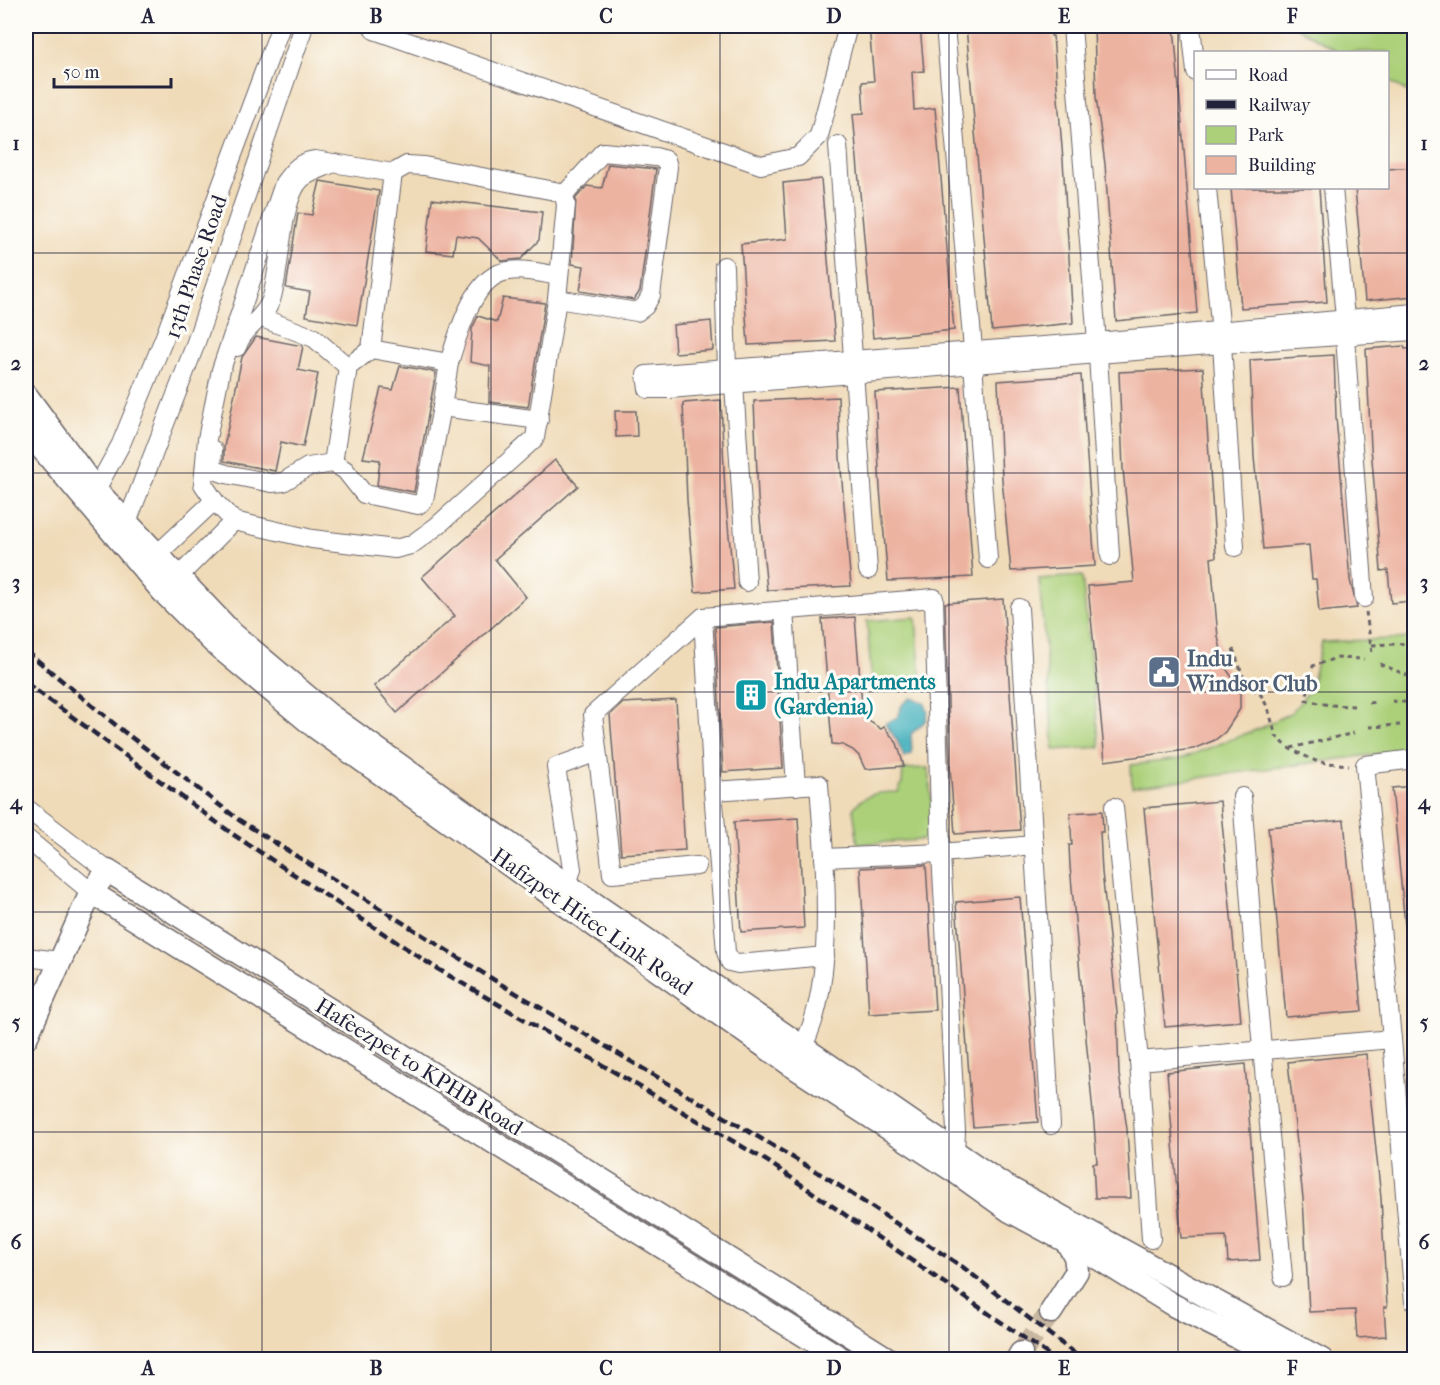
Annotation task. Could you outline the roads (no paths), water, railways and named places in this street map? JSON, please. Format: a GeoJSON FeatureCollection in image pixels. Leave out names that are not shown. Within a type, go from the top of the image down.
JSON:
{"type":"FeatureCollection","features":[{"type":"Feature","properties":{"kind":"main road","name":"Hafizpet Hitec Link Road"},"geometry":{"type":"LineString","coordinates":[[26,395],[34,432],[170,584],[214,643],[315,727],[797,1057],[1010,1211],[1099,1259],[1173,1305],[1282,1359]]}},
{"type":"Feature","properties":{"kind":"main road"},"geometry":{"type":"LineString","coordinates":[[170,584],[328,714],[567,885],[797,1057],[955,1152],[1002,1184],[1322,1359]]}},
{"type":"Feature","properties":{"kind":"main road"},"geometry":{"type":"LineString","coordinates":[[26,1038],[91,892],[108,871]]}},
{"type":"Feature","properties":{"kind":"main road","name":"Hafeezpet to KPHB Road"},"geometry":{"type":"LineString","coordinates":[[108,871],[890,1359]]}},
{"type":"Feature","properties":{"kind":"main road"},"geometry":{"type":"LineString","coordinates":[[91,892],[844,1359]]}},
{"type":"Feature","properties":{"kind":"main road"},"geometry":{"type":"LineString","coordinates":[[1051,1312],[1077,1270],[1075,1256],[1066,1241]]}},
{"type":"Feature","properties":{"kind":"street","name":"13th Phase Road"},"geometry":{"type":"LineString","coordinates":[[92,498],[121,444],[165,336],[281,26]]}},
{"type":"Feature","properties":{"kind":"street","name":"13th Phase Road"},"geometry":{"type":"LineString","coordinates":[[123,532],[194,348],[304,26]]}},
{"type":"Feature","properties":{"kind":"street"},"geometry":{"type":"LineString","coordinates":[[374,30],[761,165],[777,164],[798,157],[819,136],[848,26]]}},
{"type":"Feature","properties":{"kind":"street"},"geometry":{"type":"LineString","coordinates":[[945,26],[988,559]]}},
{"type":"Feature","properties":{"kind":"street"},"geometry":{"type":"LineString","coordinates":[[1072,26],[1098,348],[1110,556]]}},
{"type":"Feature","properties":{"kind":"street"},"geometry":{"type":"LineString","coordinates":[[1192,35],[1194,54]]}},
{"type":"Feature","properties":{"kind":"street"},"geometry":{"type":"LineString","coordinates":[[838,145],[868,570]]}},
{"type":"Feature","properties":{"kind":"street"},"geometry":{"type":"LineString","coordinates":[[557,299],[637,312],[645,306],[651,295],[668,167],[666,160],[603,152],[564,195]]}},
{"type":"Feature","properties":{"kind":"street"},"geometry":{"type":"LineString","coordinates":[[305,161],[393,172],[407,165],[424,166],[555,191],[564,195],[566,205],[557,299],[535,438],[437,526],[411,545],[395,549],[312,539],[234,521],[214,501],[203,484],[204,465],[221,370],[284,183],[294,169],[305,161]]}},
{"type":"Feature","properties":{"kind":"street"},"geometry":{"type":"LineString","coordinates":[[334,163],[307,175],[293,191],[272,298],[262,318],[247,329],[239,340],[211,460],[212,469],[249,478],[283,482],[308,467],[333,463],[345,470],[364,494],[421,504],[449,363],[460,326],[488,280],[499,273],[514,270],[559,276]]}},
{"type":"Feature","properties":{"kind":"street"},"geometry":{"type":"LineString","coordinates":[[333,463],[348,367],[371,348],[393,172]]}},
{"type":"Feature","properties":{"kind":"street"},"geometry":{"type":"LineString","coordinates":[[1207,189],[1221,337],[1235,547]]}},
{"type":"Feature","properties":{"kind":"street"},"geometry":{"type":"LineString","coordinates":[[1333,189],[1364,598]]}},
{"type":"Feature","properties":{"kind":"street"},"geometry":{"type":"LineString","coordinates":[[724,266],[747,582]]}},
{"type":"Feature","properties":{"kind":"street"},"geometry":{"type":"LineString","coordinates":[[731,377],[1345,327],[1414,313]]}},
{"type":"Feature","properties":{"kind":"street"},"geometry":{"type":"LineString","coordinates":[[262,318],[314,338],[348,367]]}},
{"type":"Feature","properties":{"kind":"street"},"geometry":{"type":"LineString","coordinates":[[1345,327],[1414,331]]}},
{"type":"Feature","properties":{"kind":"street"},"geometry":{"type":"LineString","coordinates":[[165,336],[194,348]]}},
{"type":"Feature","properties":{"kind":"street"},"geometry":{"type":"LineString","coordinates":[[371,348],[449,363]]}},
{"type":"Feature","properties":{"kind":"street"},"geometry":{"type":"LineString","coordinates":[[442,407],[539,420]]}},
{"type":"Feature","properties":{"kind":"street"},"geometry":{"type":"LineString","coordinates":[[150,561],[214,501]]}},
{"type":"Feature","properties":{"kind":"street"},"geometry":{"type":"LineString","coordinates":[[170,584],[234,521]]}},
{"type":"Feature","properties":{"kind":"street"},"geometry":{"type":"LineString","coordinates":[[697,866],[612,874],[593,715],[703,617],[934,598],[940,853],[956,1131],[955,1152]]}},
{"type":"Feature","properties":{"kind":"street"},"geometry":{"type":"LineString","coordinates":[[1019,608],[1051,1125]]}},
{"type":"Feature","properties":{"kind":"street"},"geometry":{"type":"LineString","coordinates":[[784,610],[796,786]]}},
{"type":"Feature","properties":{"kind":"street"},"geometry":{"type":"LineString","coordinates":[[703,617],[713,791],[726,952],[730,962],[825,956]]}},
{"type":"Feature","properties":{"kind":"street"},"geometry":{"type":"LineString","coordinates":[[567,885],[572,869],[556,767],[597,752]]}},
{"type":"Feature","properties":{"kind":"street"},"geometry":{"type":"LineString","coordinates":[[1414,759],[1365,765],[1409,1185],[1414,1302]]}},
{"type":"Feature","properties":{"kind":"street"},"geometry":{"type":"LineString","coordinates":[[713,791],[819,784],[824,858],[825,971],[819,1004],[797,1057]]}},
{"type":"Feature","properties":{"kind":"street"},"geometry":{"type":"LineString","coordinates":[[1242,797],[1283,1277]]}},
{"type":"Feature","properties":{"kind":"street"},"geometry":{"type":"LineString","coordinates":[[1114,807],[1139,1061],[1151,1239]]}},
{"type":"Feature","properties":{"kind":"street"},"geometry":{"type":"LineString","coordinates":[[26,808],[108,871]]}},
{"type":"Feature","properties":{"kind":"street"},"geometry":{"type":"LineString","coordinates":[[26,838],[91,892]]}},
{"type":"Feature","properties":{"kind":"street"},"geometry":{"type":"LineString","coordinates":[[824,858],[940,853],[1034,845]]}},
{"type":"Feature","properties":{"kind":"street"},"geometry":{"type":"LineString","coordinates":[[26,957],[59,961]]}},
{"type":"Feature","properties":{"kind":"street"},"geometry":{"type":"LineString","coordinates":[[1139,1061],[1392,1039]]}},
{"type":"Feature","properties":{"kind":"water"},"geometry":{"type":"Polygon","coordinates":[[[911,698],[924,702],[928,712],[926,720],[911,734],[912,754],[904,757],[897,740],[885,724],[898,717],[902,705],[911,698]]]}},
{"type":"Feature","properties":{"kind":"tunnel"},"geometry":{"type":"LineString","coordinates":[[1021,1353],[1051,1312]]}},
{"type":"Feature","properties":{"kind":"railway"},"geometry":{"type":"LineString","coordinates":[[26,651],[123,731],[239,820],[499,983],[829,1179],[964,1268],[1083,1360]]}},
{"type":"Feature","properties":{"kind":"railway"},"geometry":{"type":"LineString","coordinates":[[26,683],[234,835],[436,968],[767,1161],[1056,1360]]}},
{"type":"Feature","properties":{"kind":"place","name":"Indu Windsor Club"},"geometry":{"type":"Point","coordinates":[1164,672]}},
{"type":"Feature","properties":{"kind":"place","name":"Indu Apartments (Gardenia)"},"geometry":{"type":"Point","coordinates":[751,695]}}]}
